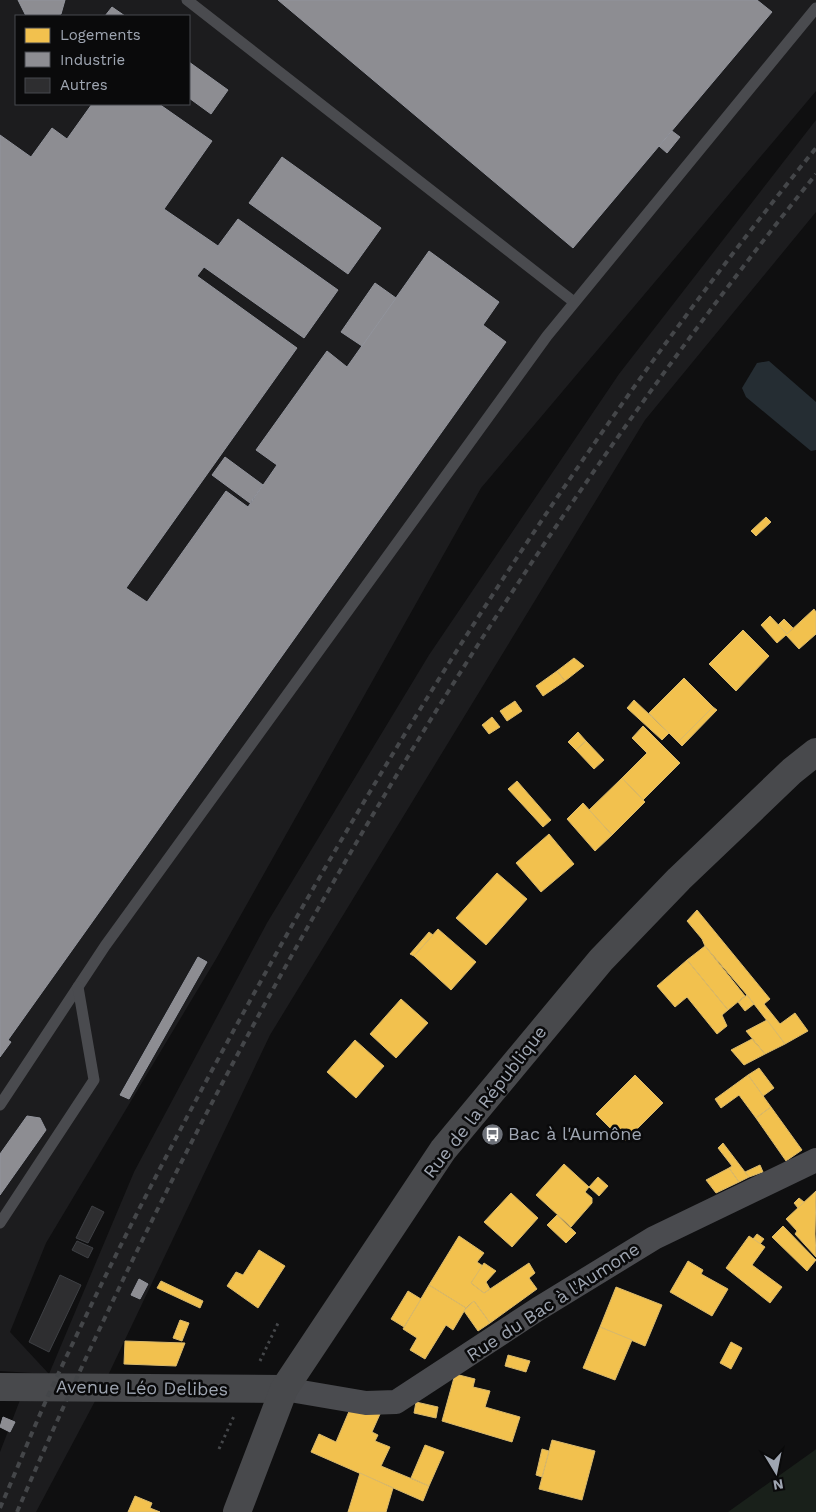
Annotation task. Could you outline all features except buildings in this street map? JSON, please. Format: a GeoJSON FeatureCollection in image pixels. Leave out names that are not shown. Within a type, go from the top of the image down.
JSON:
{"type":"FeatureCollection","features":[{"type":"Feature","properties":{"kind":"main road","name":"Rue de la République"},"geometry":{"type":"LineString","coordinates":[[237,1512],[284,1389],[443,1150],[549,1020],[601,960],[679,879],[792,771],[816,752]]}},
{"type":"Feature","properties":{"kind":"main road","name":"Avenue Léo Delibes"},"geometry":{"type":"LineString","coordinates":[[0,1387],[284,1389]]}},
{"type":"Feature","properties":{"kind":"street","name":"Rue du Bac à l'Aumone"},"geometry":{"type":"LineString","coordinates":[[284,1389],[366,1403],[396,1402],[538,1309],[654,1238],[816,1160]]}},
{"type":"Feature","properties":{"kind":"lane"},"geometry":{"type":"LineString","coordinates":[[187,0],[574,302]]}},
{"type":"Feature","properties":{"kind":"lane"},"geometry":{"type":"LineString","coordinates":[[0,1105],[78,987],[529,360],[574,302],[816,8]]}},
{"type":"Feature","properties":{"kind":"lane"},"geometry":{"type":"LineString","coordinates":[[0,1223],[94,1080],[78,987]]}},
{"type":"Feature","properties":{"kind":"shaded area"},"geometry":{"type":"Polygon","coordinates":[[[0,0],[816,0],[816,91],[481,488],[216,959],[46,1243],[10,1332],[49,1374],[134,1172],[267,923],[429,655],[619,374],[816,120],[816,212],[645,420],[270,1035],[102,1388],[36,1512],[0,1512],[0,1452],[25,1387],[48,1374],[0,1371],[0,0]]]}},
{"type":"Feature","properties":{"kind":"shaded area"},"geometry":{"type":"Polygon","coordinates":[[[769,361],[816,402],[816,450],[811,451],[746,397],[742,388],[757,363],[769,361]]]}},
{"type":"Feature","properties":{"kind":"shaded area"},"geometry":{"type":"Polygon","coordinates":[[[815,1450],[816,1512],[728,1512],[815,1450]]]}},
{"type":"Feature","properties":{"kind":"railway"},"geometry":{"type":"LineString","coordinates":[[0,1508],[54,1383],[138,1211],[228,1041],[349,827],[472,626],[603,430],[743,240],[816,148]]}},
{"type":"Feature","properties":{"kind":"railway"},"geometry":{"type":"LineString","coordinates":[[17,1512],[97,1335],[182,1160],[274,987],[372,816],[475,649],[584,486],[697,328],[816,174]]}},
{"type":"Feature","properties":{"kind":"place","name":"Bac à l'Aumône"},"geometry":{"type":"Point","coordinates":[492,1134]}}]}
